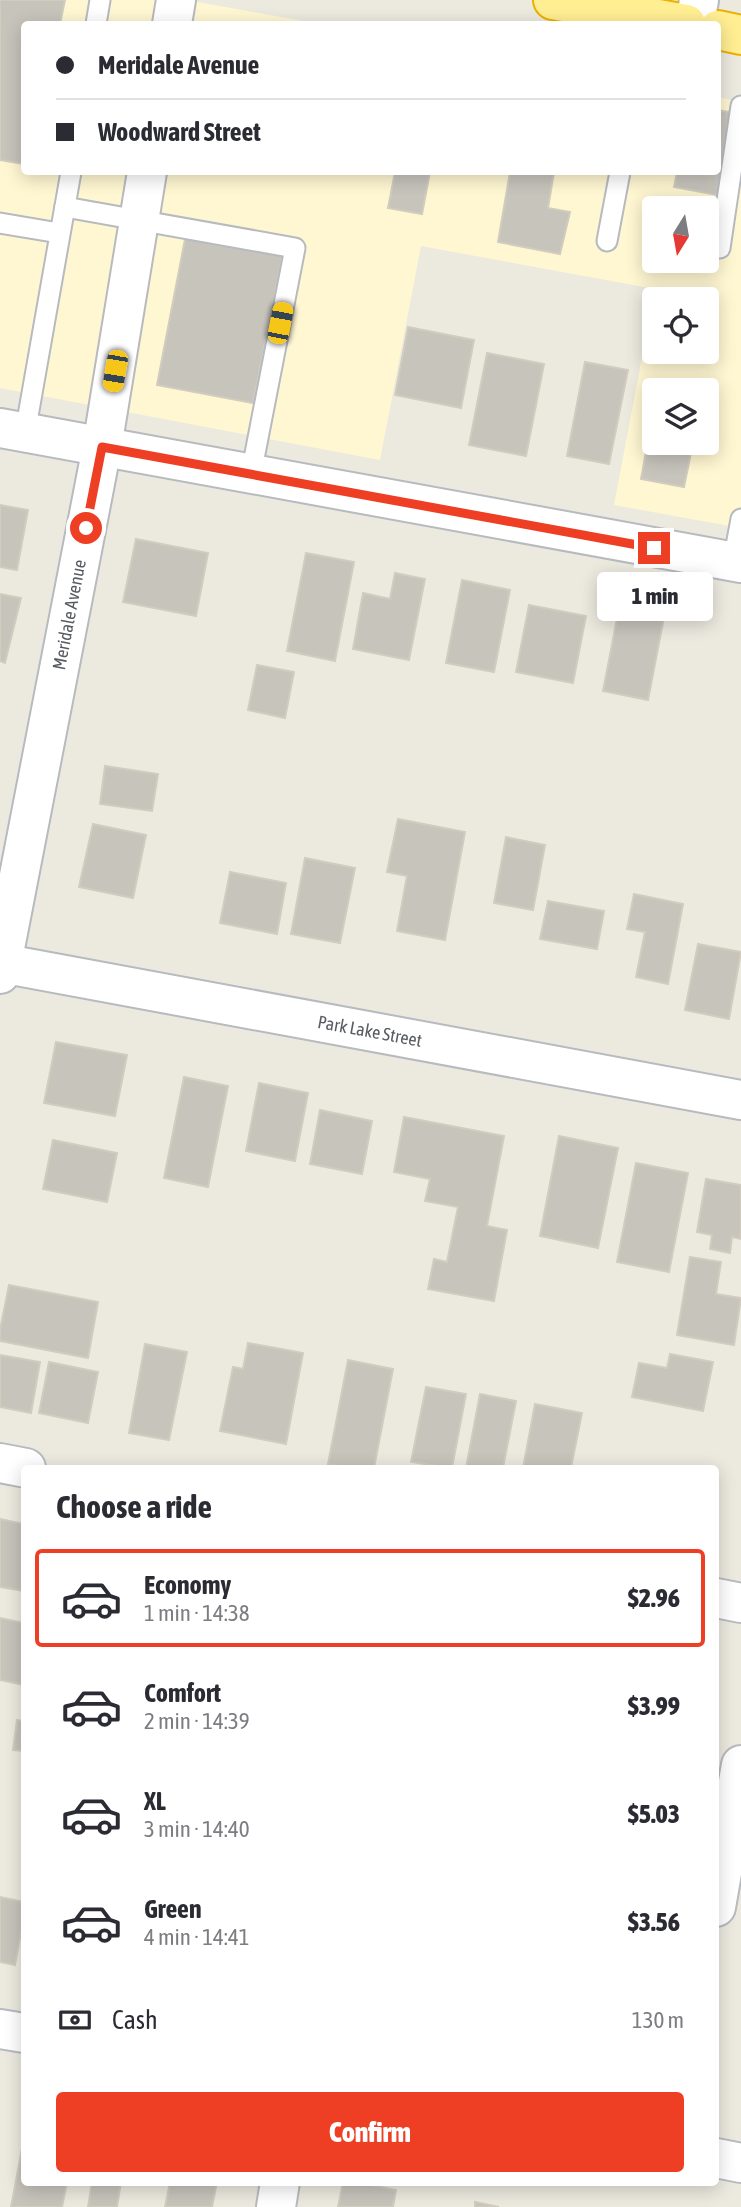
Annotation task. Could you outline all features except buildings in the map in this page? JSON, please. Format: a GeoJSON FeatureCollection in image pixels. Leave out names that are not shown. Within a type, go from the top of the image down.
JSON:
{"type":"FeatureCollection","features":[{"type":"Feature","properties":{"kind":"highway"},"geometry":{"type":"LineString","coordinates":[[553,0],[648,21]]}},
{"type":"Feature","properties":{"kind":"highway"},"geometry":{"type":"LineString","coordinates":[[721,31],[741,35]]}},
{"type":"Feature","properties":{"kind":"street"},"geometry":{"type":"LineString","coordinates":[[172,21],[176,0]]}},
{"type":"Feature","properties":{"kind":"street"},"geometry":{"type":"LineString","coordinates":[[696,21],[699,0]]}},
{"type":"Feature","properties":{"kind":"street","name":"Meridale Avenue"},"geometry":{"type":"LineString","coordinates":[[1,967],[102,447],[147,175]]}},
{"type":"Feature","properties":{"kind":"street"},"geometry":{"type":"LineString","coordinates":[[12,431],[737,563]]}},
{"type":"Feature","properties":{"kind":"street","name":"Park Lake Street"},"geometry":{"type":"LineString","coordinates":[[1,967],[741,1100]]}},
{"type":"Feature","properties":{"kind":"street"},"geometry":{"type":"LineString","coordinates":[[0,1463],[21,1467]]}},
{"type":"Feature","properties":{"kind":"street"},"geometry":{"type":"LineString","coordinates":[[719,1599],[741,1603]]}},
{"type":"Feature","properties":{"kind":"street"},"geometry":{"type":"LineString","coordinates":[[719,1890],[741,1765]]}},
{"type":"Feature","properties":{"kind":"street"},"geometry":{"type":"LineString","coordinates":[[0,2029],[21,2032]]}},
{"type":"Feature","properties":{"kind":"street"},"geometry":{"type":"LineString","coordinates":[[719,2159],[741,2163]]}},
{"type":"Feature","properties":{"kind":"street"},"geometry":{"type":"LineString","coordinates":[[276,2207],[279,2186]]}},
{"type":"Feature","properties":{"kind":"lane"},"geometry":{"type":"LineString","coordinates":[[96,21],[100,0]]}},
{"type":"Feature","properties":{"kind":"lane"},"geometry":{"type":"LineString","coordinates":[[719,248],[741,106]]}},
{"type":"Feature","properties":{"kind":"lane"},"geometry":{"type":"LineString","coordinates":[[12,431],[60,233],[70,175]]}},
{"type":"Feature","properties":{"kind":"lane"},"geometry":{"type":"LineString","coordinates":[[607,241],[619,175]]}},
{"type":"Feature","properties":{"kind":"lane"},"geometry":{"type":"LineString","coordinates":[[65,207],[295,248],[251,474]]}},
{"type":"Feature","properties":{"kind":"lane"},"geometry":{"type":"LineString","coordinates":[[0,223],[60,233]]}},
{"type":"Feature","properties":{"kind":"lane"},"geometry":{"type":"LineString","coordinates":[[737,563],[741,519]]}},
{"type":"Feature","properties":{"kind":"shaded area"},"geometry":{"type":"Polygon","coordinates":[[[0,0],[186,0],[303,21],[21,21],[21,175],[721,175],[721,98],[741,102],[741,528],[614,505],[642,357],[642,364],[719,364],[719,287],[644,287],[421,246],[380,460],[0,388],[0,0]]]}},
{"type":"Feature","properties":{"kind":"route"},"geometry":{"type":"LineString","coordinates":[[86,528],[102,447],[654,548]]}}]}
